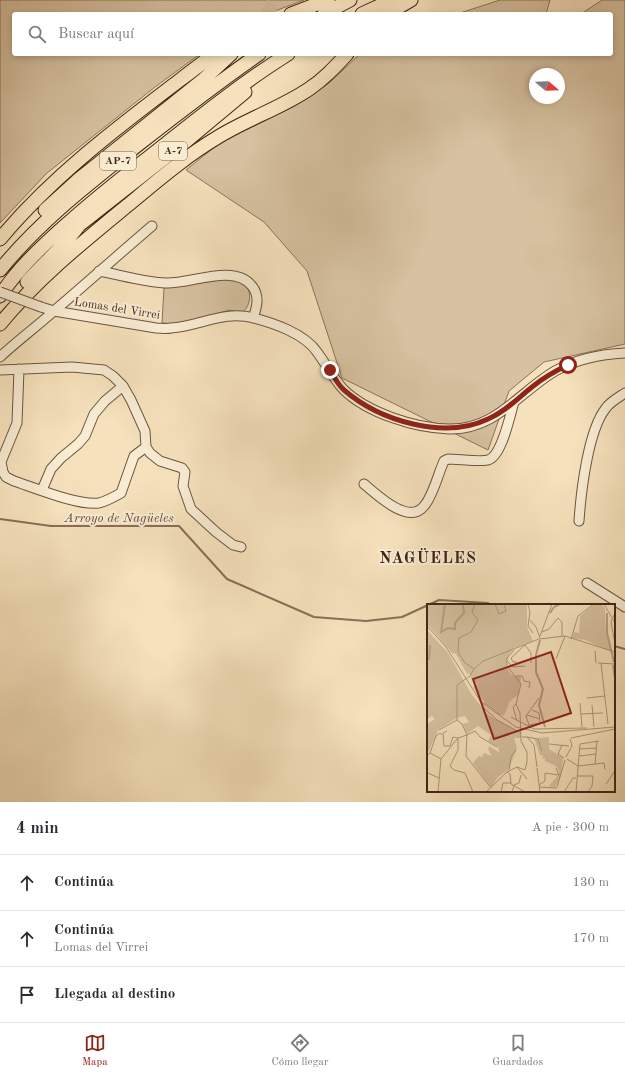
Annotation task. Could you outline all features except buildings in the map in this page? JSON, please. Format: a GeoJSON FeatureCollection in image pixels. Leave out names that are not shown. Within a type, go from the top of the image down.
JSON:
{"type":"FeatureCollection","features":[{"type":"Feature","properties":{"kind":"highway"},"geometry":{"type":"LineString","coordinates":[[297,12],[328,0]]}},
{"type":"Feature","properties":{"kind":"highway"},"geometry":{"type":"LineString","coordinates":[[328,12],[350,0]]}},
{"type":"Feature","properties":{"kind":"highway"},"geometry":{"type":"LineString","coordinates":[[366,12],[392,0]]}},
{"type":"Feature","properties":{"kind":"highway"},"geometry":{"type":"LineString","coordinates":[[390,12],[411,0]]}},
{"type":"Feature","properties":{"kind":"highway"},"geometry":{"type":"LineString","coordinates":[[0,239],[24,212],[65,171],[211,56]]}},
{"type":"Feature","properties":{"kind":"highway"},"geometry":{"type":"LineString","coordinates":[[0,258],[41,214],[79,179],[204,79],[229,56]]}},
{"type":"Feature","properties":{"kind":"highway","name":"AP-7"},"geometry":{"type":"LineString","coordinates":[[0,270],[26,241],[60,208],[212,87],[256,56]]}},
{"type":"Feature","properties":{"kind":"highway","name":"AP-7"},"geometry":{"type":"LineString","coordinates":[[0,296],[24,264],[48,240],[91,202],[222,99],[285,56]]}},
{"type":"Feature","properties":{"kind":"highway"},"geometry":{"type":"LineString","coordinates":[[0,324],[25,295],[55,266],[165,175],[219,136],[309,90],[345,56]]}},
{"type":"Feature","properties":{"kind":"highway","name":"A-7"},"geometry":{"type":"LineString","coordinates":[[0,301],[60,241],[220,113],[260,74]]}},
{"type":"Feature","properties":{"kind":"highway"},"geometry":{"type":"LineString","coordinates":[[0,245],[30,215],[62,187],[79,179]]}},
{"type":"Feature","properties":{"kind":"highway"},"geometry":{"type":"LineString","coordinates":[[0,316],[18,292],[44,263],[70,238],[83,222]]}},
{"type":"Feature","properties":{"kind":"street"},"geometry":{"type":"LineString","coordinates":[[0,357],[99,270],[152,226]]}},
{"type":"Feature","properties":{"kind":"street"},"geometry":{"type":"LineString","coordinates":[[99,270],[167,283],[231,275],[243,278],[256,290],[257,305],[253,318]]}},
{"type":"Feature","properties":{"kind":"street","name":"Lomas del Virrei"},"geometry":{"type":"LineString","coordinates":[[0,292],[54,311],[156,328],[183,326],[226,315],[253,318],[284,328],[298,336],[316,350],[343,389],[362,404],[391,417],[425,427],[450,429],[471,426],[503,412],[550,375],[568,365],[606,354],[625,353]]}},
{"type":"Feature","properties":{"kind":"street"},"geometry":{"type":"LineString","coordinates":[[0,370],[72,367],[104,370],[113,376],[123,386],[132,400],[145,431],[146,447],[150,453],[160,461],[182,468],[185,472],[184,486],[191,509],[233,545],[241,547]]}},
{"type":"Feature","properties":{"kind":"street"},"geometry":{"type":"LineString","coordinates":[[19,369],[17,423],[3,456],[1,466],[6,477],[14,482],[81,502],[99,503],[121,493],[134,456],[146,447]]}},
{"type":"Feature","properties":{"kind":"street"},"geometry":{"type":"LineString","coordinates":[[42,490],[52,469],[61,458],[85,436],[94,414],[105,401],[123,386]]}},
{"type":"Feature","properties":{"kind":"street"},"geometry":{"type":"LineString","coordinates":[[578,521],[585,469],[595,426],[606,407],[625,393]]}},
{"type":"Feature","properties":{"kind":"street"},"geometry":{"type":"LineString","coordinates":[[364,484],[390,505],[399,510],[415,512],[424,507],[444,461],[448,459],[488,460],[495,457],[500,450],[514,402]]}},
{"type":"Feature","properties":{"kind":"street"},"geometry":{"type":"LineString","coordinates":[[586,584],[625,608]]}},
{"type":"Feature","properties":{"kind":"shaded area"},"geometry":{"type":"Polygon","coordinates":[[[0,0],[304,0],[272,12],[12,12],[12,56],[197,56],[155,87],[47,173],[0,223],[0,0]]]}},
{"type":"Feature","properties":{"kind":"shaded area"},"geometry":{"type":"Polygon","coordinates":[[[500,0],[550,0],[547,12],[463,12],[500,0]]]}},
{"type":"Feature","properties":{"kind":"shaded area"},"geometry":{"type":"Polygon","coordinates":[[[602,0],[625,0],[625,344],[544,362],[509,391],[488,450],[342,378],[307,271],[264,222],[186,170],[221,142],[295,106],[329,83],[358,56],[613,56],[613,12],[584,12],[602,0]]]}},
{"type":"Feature","properties":{"kind":"shaded area"},"geometry":{"type":"Polygon","coordinates":[[[228,279],[240,281],[247,287],[250,296],[248,305],[242,313],[230,310],[177,324],[162,323],[164,288],[228,279]]]}},
{"type":"Feature","properties":{"kind":"waterway","name":"Arroyo de Nagüeles"},"geometry":{"type":"LineString","coordinates":[[0,519],[51,526],[179,526],[227,579],[314,617],[366,621],[402,617],[427,606]]}},
{"type":"Feature","properties":{"kind":"waterway","name":"Arroyo de Nagüeles"},"geometry":{"type":"LineString","coordinates":[[430,604],[439,600],[490,604]]}},
{"type":"Feature","properties":{"kind":"waterway","name":"Arroyo de Nagüeles"},"geometry":{"type":"LineString","coordinates":[[615,646],[625,649]]}},
{"type":"Feature","properties":{"kind":"tunnel"},"geometry":{"type":"LineString","coordinates":[[267,12],[276,0]]}},
{"type":"Feature","properties":{"kind":"district","name":"NAGÜELES"},"geometry":{"type":"Point","coordinates":[428,559]}},
{"type":"Feature","properties":{"kind":"route"},"geometry":{"type":"LineString","coordinates":[[330,370],[343,389],[362,404],[391,417],[425,427],[450,429],[471,426],[503,412],[533,386],[555,371],[568,365]]}}]}
